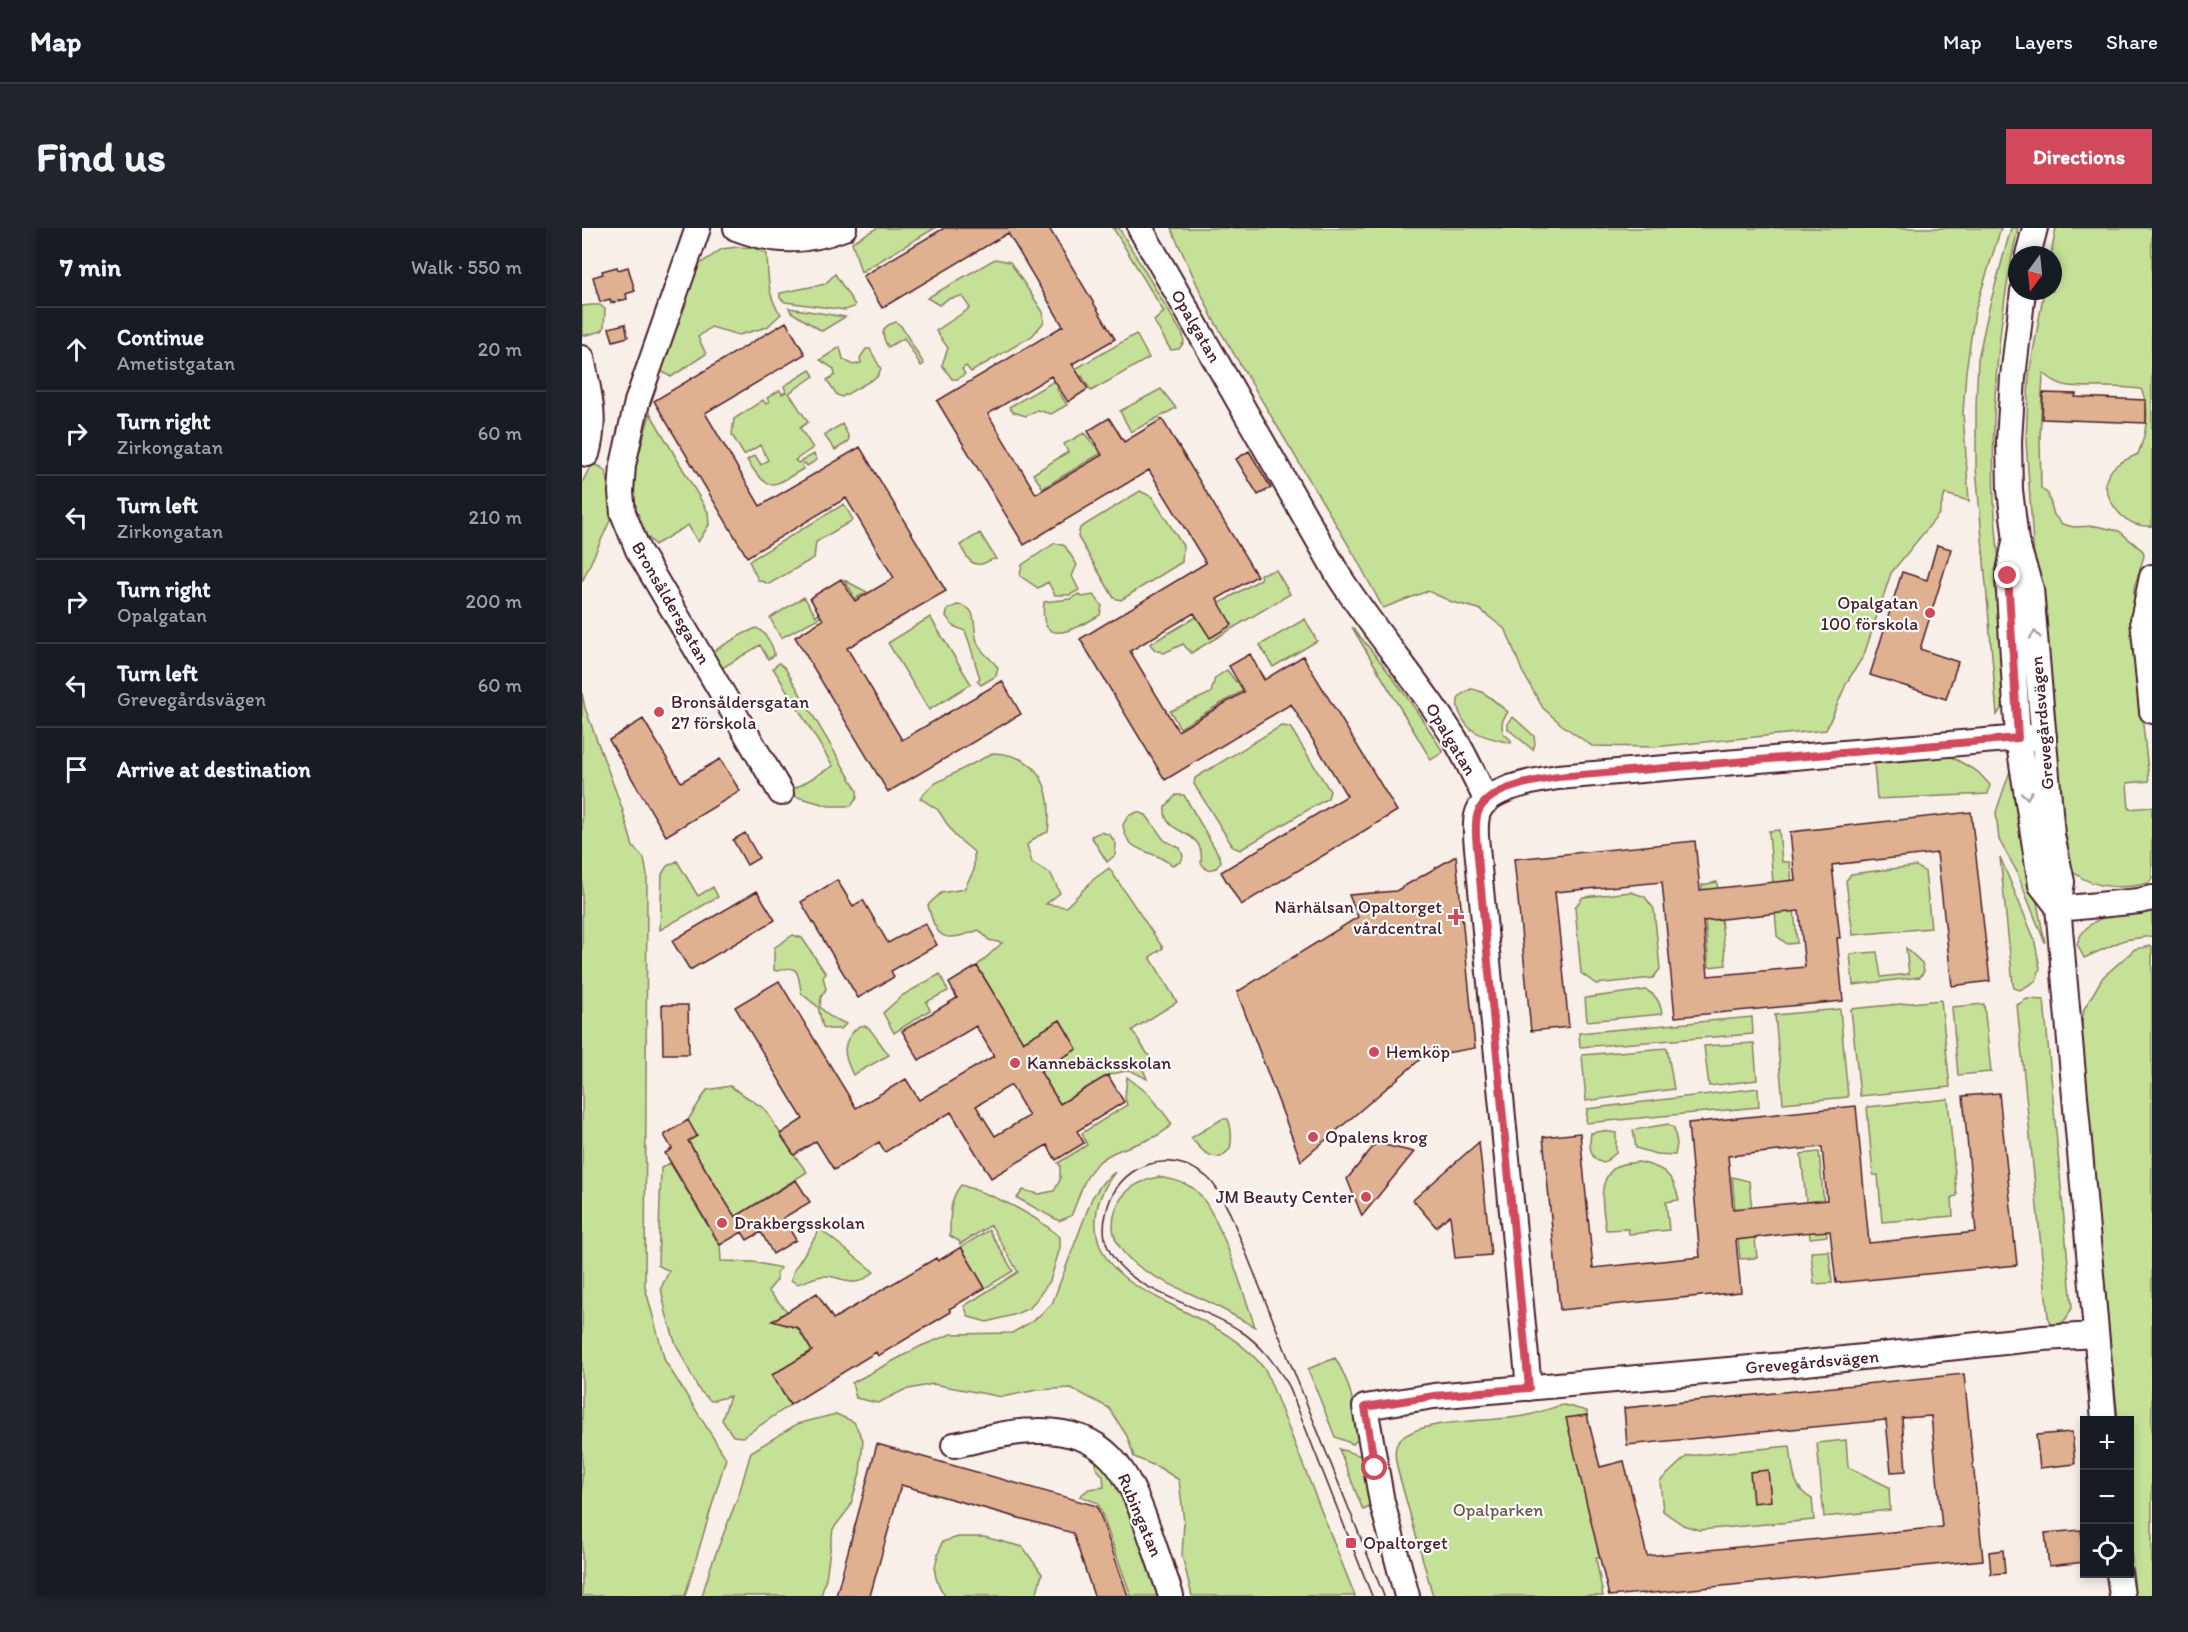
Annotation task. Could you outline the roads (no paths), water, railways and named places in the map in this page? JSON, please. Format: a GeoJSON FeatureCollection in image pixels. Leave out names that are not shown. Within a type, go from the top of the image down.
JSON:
{"type":"FeatureCollection","features":[{"type":"Feature","properties":{"kind":"street","name":"Bronsåldersgatan"},"geometry":{"type":"LineString","coordinates":[[698,228],[637,402],[623,465],[621,492],[623,513],[638,550],[781,792]]}},
{"type":"Feature","properties":{"kind":"street"},"geometry":{"type":"LineString","coordinates":[[736,228],[769,238],[791,241],[813,238],[844,228]]}},
{"type":"Feature","properties":{"kind":"street","name":"Opalgatan"},"geometry":{"type":"LineString","coordinates":[[1140,228],[1340,578],[1362,612],[1443,721],[1460,748],[1486,801]]}},
{"type":"Feature","properties":{"kind":"street"},"geometry":{"type":"LineString","coordinates":[[2031,246],[2036,228]]}},
{"type":"Feature","properties":{"kind":"street","name":"Grevegårdsvägen"},"geometry":{"type":"LineString","coordinates":[[2022,300],[2013,377],[2009,441],[2010,490],[2016,541],[2031,589],[2052,835],[2062,882],[2058,908],[2104,1416]]}},
{"type":"Feature","properties":{"kind":"street"},"geometry":{"type":"LineString","coordinates":[[582,358],[594,428],[587,454]]}},
{"type":"Feature","properties":{"kind":"street","name":"Grevegårdsvägen"},"geometry":{"type":"LineString","coordinates":[[2016,541],[2008,576],[2018,738],[2041,885],[2058,908]]}},
{"type":"Feature","properties":{"kind":"street"},"geometry":{"type":"LineString","coordinates":[[2152,577],[2143,620],[2152,711]]}},
{"type":"Feature","properties":{"kind":"street"},"geometry":{"type":"LineString","coordinates":[[1529,1388],[1476,825],[1479,809],[1501,791],[1525,783],[1558,777],[2044,736]]}},
{"type":"Feature","properties":{"kind":"street"},"geometry":{"type":"LineString","coordinates":[[2058,908],[2152,898]]}},
{"type":"Feature","properties":{"kind":"street","name":"Grevegårdsvägen"},"geometry":{"type":"LineString","coordinates":[[1407,1596],[1382,1502],[1365,1407],[1434,1396],[1796,1364],[2043,1338],[2096,1335]]}},
{"type":"Feature","properties":{"kind":"street","name":"Rubingatan"},"geometry":{"type":"LineString","coordinates":[[954,1445],[1036,1430],[1089,1440],[1110,1455],[1127,1476],[1171,1596]]}},
{"type":"Feature","properties":{"kind":"street"},"geometry":{"type":"LineString","coordinates":[[2120,1578],[2122,1596]]}},
{"type":"Feature","properties":{"kind":"tram line"},"geometry":{"type":"LineString","coordinates":[[1372,1596],[1288,1384],[1272,1361],[1254,1341],[1239,1330],[1132,1277],[1109,1250],[1104,1223],[1111,1197],[1120,1183],[1132,1172],[1146,1165],[1161,1162],[1177,1163],[1193,1168],[1208,1178],[1218,1190],[1230,1213],[1384,1596]]}},
{"type":"Feature","properties":{"kind":"place","name":"Opalgatan 100 förskola"},"geometry":{"type":"Point","coordinates":[1930,613]}},
{"type":"Feature","properties":{"kind":"place","name":"Bronsåldersgatan 27 förskola"},"geometry":{"type":"Point","coordinates":[659,712]}},
{"type":"Feature","properties":{"kind":"place","name":"Närhälsan Opaltorget vårdcentral"},"geometry":{"type":"Point","coordinates":[1456,917]}},
{"type":"Feature","properties":{"kind":"place","name":"Hemköp"},"geometry":{"type":"Point","coordinates":[1374,1052]}},
{"type":"Feature","properties":{"kind":"place","name":"Kannebäcksskolan"},"geometry":{"type":"Point","coordinates":[1015,1063]}},
{"type":"Feature","properties":{"kind":"place","name":"Opalens krog"},"geometry":{"type":"Point","coordinates":[1313,1137]}},
{"type":"Feature","properties":{"kind":"place","name":"JM Beauty Center"},"geometry":{"type":"Point","coordinates":[1366,1197]}},
{"type":"Feature","properties":{"kind":"place","name":"Drakbergsskolan"},"geometry":{"type":"Point","coordinates":[722,1223]}},
{"type":"Feature","properties":{"kind":"place","name":"Opaltorget"},"geometry":{"type":"Point","coordinates":[1351,1543]}},
{"type":"Feature","properties":{"kind":"park label","name":"Opalparken"},"geometry":{"type":"Point","coordinates":[1498,1510]}}]}
